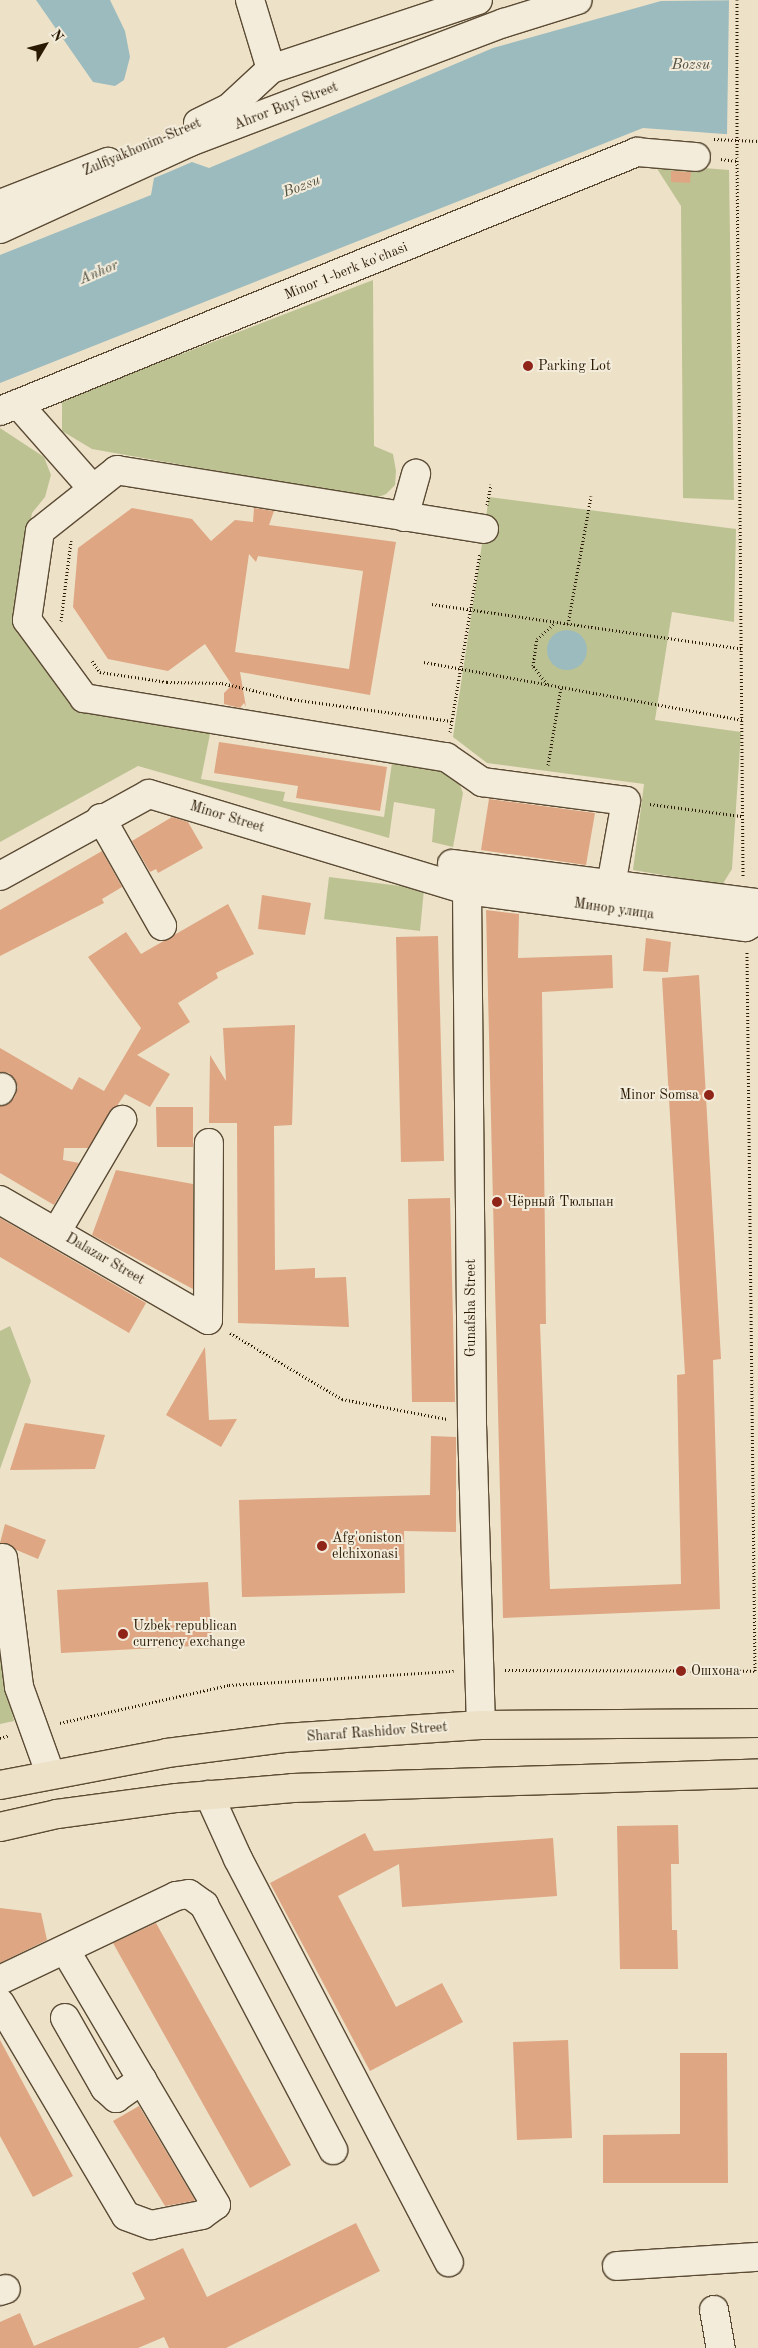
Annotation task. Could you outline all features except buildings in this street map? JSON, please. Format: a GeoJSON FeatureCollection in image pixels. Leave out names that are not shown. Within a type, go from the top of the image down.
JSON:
{"type":"FeatureCollection","features":[{"type":"Feature","properties":{"kind":"main road","name":"Sharaf Rashidov Street"},"geometry":{"type":"LineString","coordinates":[[0,1785],[50,1773],[284,1738],[481,1726],[758,1723]]}},
{"type":"Feature","properties":{"kind":"main road"},"geometry":{"type":"LineString","coordinates":[[0,1827],[57,1814],[209,1795],[430,1782],[758,1773]]}},
{"type":"Feature","properties":{"kind":"street"},"geometry":{"type":"LineString","coordinates":[[250,0],[271,68],[478,0]]}},
{"type":"Feature","properties":{"kind":"street","name":"Ahror Buyi Street"},"geometry":{"type":"LineString","coordinates":[[0,230],[190,142],[504,23],[578,0]]}},
{"type":"Feature","properties":{"kind":"street","name":"Zulfiyakhonim Street"},"geometry":{"type":"LineString","coordinates":[[0,204],[167,139],[229,108],[271,68]]}},
{"type":"Feature","properties":{"kind":"street","name":"Minor 1-berk ko'chasi"},"geometry":{"type":"LineString","coordinates":[[9,408],[637,152],[696,156]]}},
{"type":"Feature","properties":{"kind":"street"},"geometry":{"type":"LineString","coordinates":[[9,408],[93,489]]}},
{"type":"Feature","properties":{"kind":"street"},"geometry":{"type":"LineString","coordinates":[[484,529],[117,470],[40,532],[27,620],[84,698],[446,757],[482,782],[626,801],[611,884]]}},
{"type":"Feature","properties":{"kind":"street"},"geometry":{"type":"LineString","coordinates":[[404,517],[416,474]]}},
{"type":"Feature","properties":{"kind":"street","name":"Minor Street"},"geometry":{"type":"LineString","coordinates":[[0,876],[101,818],[149,794],[467,890]]}},
{"type":"Feature","properties":{"kind":"street"},"geometry":{"type":"LineString","coordinates":[[101,818],[162,926]]}},
{"type":"Feature","properties":{"kind":"street"},"geometry":{"type":"LineString","coordinates":[[452,864],[758,903]]}},
{"type":"Feature","properties":{"kind":"street","name":"Минор улица"},"geometry":{"type":"LineString","coordinates":[[467,890],[746,927],[758,920]]}},
{"type":"Feature","properties":{"kind":"street","name":"Gunafsha Street"},"geometry":{"type":"LineString","coordinates":[[467,890],[472,1424],[481,1726]]}},
{"type":"Feature","properties":{"kind":"street"},"geometry":{"type":"LineString","coordinates":[[57,1231],[122,1120]]}},
{"type":"Feature","properties":{"kind":"street"},"geometry":{"type":"LineString","coordinates":[[208,1320],[209,1143]]}},
{"type":"Feature","properties":{"kind":"street","name":"Dalazar Street"},"geometry":{"type":"LineString","coordinates":[[0,1200],[57,1231],[208,1320]]}},
{"type":"Feature","properties":{"kind":"street"},"geometry":{"type":"LineString","coordinates":[[3,1558],[20,1687],[50,1773]]}},
{"type":"Feature","properties":{"kind":"street"},"geometry":{"type":"LineString","coordinates":[[209,1795],[238,1860],[449,2262]]}},
{"type":"Feature","properties":{"kind":"street"},"geometry":{"type":"LineString","coordinates":[[0,1980],[176,1896],[189,1894],[204,1905],[333,2150]]}},
{"type":"Feature","properties":{"kind":"street"},"geometry":{"type":"LineString","coordinates":[[0,2003],[126,2216],[151,2225],[202,2215],[216,2205],[65,1950]]}},
{"type":"Feature","properties":{"kind":"street"},"geometry":{"type":"LineString","coordinates":[[65,2018],[105,2088],[116,2098],[142,2080]]}},
{"type":"Feature","properties":{"kind":"street"},"geometry":{"type":"LineString","coordinates":[[617,2266],[758,2257]]}},
{"type":"Feature","properties":{"kind":"street"},"geometry":{"type":"LineString","coordinates":[[714,2310],[721,2348]]}},
{"type":"Feature","properties":{"kind":"path"},"geometry":{"type":"LineString","coordinates":[[737,0],[737,157]]}},
{"type":"Feature","properties":{"kind":"path"},"geometry":{"type":"LineString","coordinates":[[696,156],[696,138],[758,141]]}},
{"type":"Feature","properties":{"kind":"path"},"geometry":{"type":"LineString","coordinates":[[88,657],[100,672],[167,682],[222,683],[290,699],[452,720],[491,484]]}},
{"type":"Feature","properties":{"kind":"path"},"geometry":{"type":"LineString","coordinates":[[568,624],[591,496]]}},
{"type":"Feature","properties":{"kind":"path"},"geometry":{"type":"LineString","coordinates":[[65,627],[60,619],[70,542],[77,536]]}},
{"type":"Feature","properties":{"kind":"path"},"geometry":{"type":"LineString","coordinates":[[432,604],[743,649]]}},
{"type":"Feature","properties":{"kind":"path"},"geometry":{"type":"LineString","coordinates":[[547,684],[533,666],[537,638],[556,622]]}},
{"type":"Feature","properties":{"kind":"path"},"geometry":{"type":"LineString","coordinates":[[424,662],[743,720]]}},
{"type":"Feature","properties":{"kind":"path"},"geometry":{"type":"LineString","coordinates":[[544,790],[561,687]]}},
{"type":"Feature","properties":{"kind":"path"},"geometry":{"type":"LineString","coordinates":[[626,801],[741,816]]}},
{"type":"Feature","properties":{"kind":"path"},"geometry":{"type":"LineString","coordinates":[[208,1320],[342,1399],[472,1424]]}},
{"type":"Feature","properties":{"kind":"path"},"geometry":{"type":"LineString","coordinates":[[0,1738],[229,1685],[479,1670],[755,1671]]}},
{"type":"Feature","properties":{"kind":"green space"},"geometry":{"type":"Polygon","coordinates":[[[654,164],[729,170],[734,500],[683,498],[681,206],[654,164]]]}},
{"type":"Feature","properties":{"kind":"green space"},"geometry":{"type":"Polygon","coordinates":[[[373,280],[374,446],[393,454],[396,471],[395,485],[386,494],[374,499],[92,449],[62,431],[62,400],[373,280]]]}},
{"type":"Feature","properties":{"kind":"green space"},"geometry":{"type":"Polygon","coordinates":[[[0,428],[44,457],[51,475],[45,497],[32,513],[13,619],[80,708],[211,729],[201,779],[285,792],[283,801],[384,817],[393,756],[438,763],[458,780],[463,793],[453,847],[432,842],[435,809],[394,802],[389,838],[138,766],[0,842],[0,428]]]}},
{"type":"Feature","properties":{"kind":"green space"},"geometry":{"type":"Polygon","coordinates":[[[489,497],[736,529],[734,622],[672,612],[655,720],[741,732],[732,869],[722,885],[633,870],[644,784],[487,763],[453,737],[489,497]]]}},
{"type":"Feature","properties":{"kind":"green space"},"geometry":{"type":"Polygon","coordinates":[[[329,877],[424,889],[420,931],[324,919],[329,877]]]}},
{"type":"Feature","properties":{"kind":"green space"},"geometry":{"type":"Polygon","coordinates":[[[10,1326],[31,1381],[0,1469],[0,1331],[10,1326]]]}},
{"type":"Feature","properties":{"kind":"green space"},"geometry":{"type":"Polygon","coordinates":[[[0,1657],[14,1721],[0,1724],[0,1657]]]}},
{"type":"Feature","properties":{"kind":"water"},"geometry":{"type":"Polygon","coordinates":[[[36,0],[110,0],[125,31],[130,57],[124,80],[115,86],[93,82],[36,0]]]}},
{"type":"Feature","properties":{"kind":"water","name":"Bozsu"},"geometry":{"type":"Polygon","coordinates":[[[758,0],[738,135],[643,128],[0,383],[0,255],[151,195],[154,178],[192,162],[209,168],[493,48],[661,1],[758,0]]]}},
{"type":"Feature","properties":{"kind":"water"},"geometry":{"type":"Polygon","coordinates":[[[571,630],[578,633],[584,639],[587,650],[586,658],[578,667],[571,670],[563,670],[556,667],[548,658],[547,646],[550,639],[559,631],[571,630]]]}},
{"type":"Feature","properties":{"kind":"pier"},"geometry":{"type":"Polygon","coordinates":[[[729,0],[758,0],[758,138],[727,136],[729,0]]]}},
{"type":"Feature","properties":{"kind":"place","name":"Parking Lot"},"geometry":{"type":"Point","coordinates":[528,366]}},
{"type":"Feature","properties":{"kind":"place","name":"Minor Somsa"},"geometry":{"type":"Point","coordinates":[709,1095]}},
{"type":"Feature","properties":{"kind":"place","name":"Чёрный Тюльпан"},"geometry":{"type":"Point","coordinates":[497,1202]}},
{"type":"Feature","properties":{"kind":"place","name":"Afg'oniston elchixonasi"},"geometry":{"type":"Point","coordinates":[322,1546]}},
{"type":"Feature","properties":{"kind":"place","name":"Uzbek republican currency exchange"},"geometry":{"type":"Point","coordinates":[123,1634]}},
{"type":"Feature","properties":{"kind":"place","name":"Ошхона"},"geometry":{"type":"Point","coordinates":[681,1671]}},
{"type":"Feature","properties":{"kind":"water label","name":"Anhor"},"geometry":{"type":"Point","coordinates":[99,273]}}]}
